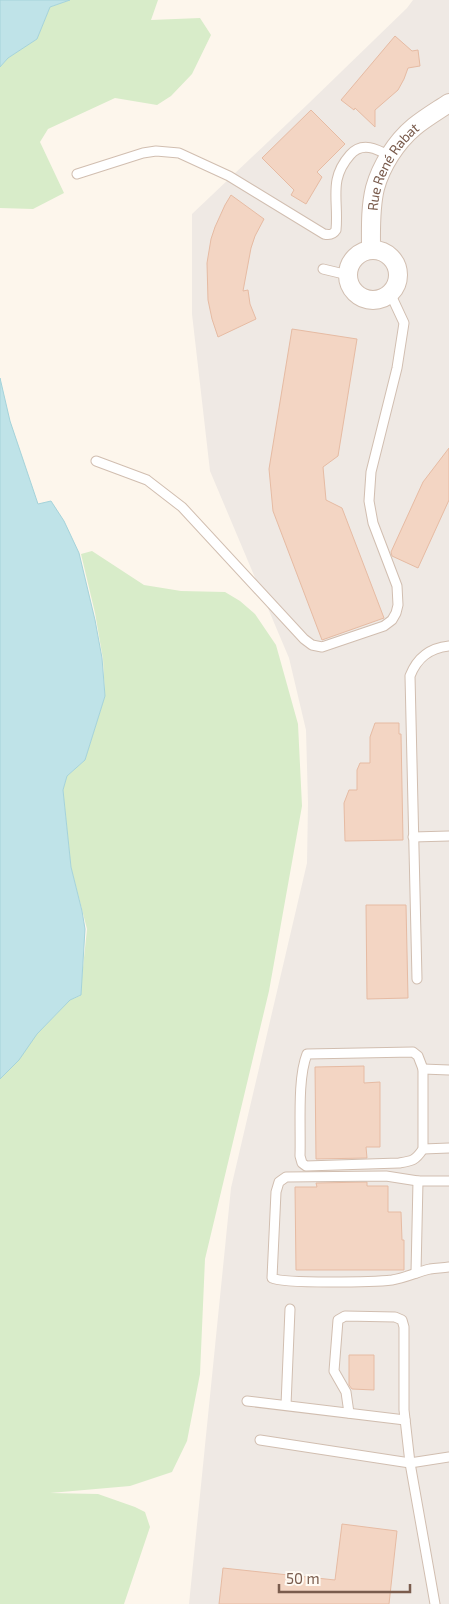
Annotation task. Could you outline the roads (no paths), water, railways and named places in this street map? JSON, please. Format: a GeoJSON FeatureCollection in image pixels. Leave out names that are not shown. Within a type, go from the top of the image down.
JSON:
{"type":"FeatureCollection","features":[{"type":"Feature","properties":{"kind":"street","name":"Rue René Rabat"},"geometry":{"type":"LineString","coordinates":[[371,250],[375,189],[390,156],[414,127],[449,103]]}},
{"type":"Feature","properties":{"kind":"street"},"geometry":{"type":"LineString","coordinates":[[371,250],[386,254],[396,267],[398,275],[390,293],[378,300],[363,298],[352,289],[348,275],[349,268],[357,256],[371,250]]}},
{"type":"Feature","properties":{"kind":"lane"},"geometry":{"type":"LineString","coordinates":[[77,174],[143,153],[156,151],[179,153],[229,176],[324,234],[330,235],[335,233],[336,230],[338,174],[344,162],[354,151],[364,147],[375,148],[390,156]]}},
{"type":"Feature","properties":{"kind":"lane"},"geometry":{"type":"LineString","coordinates":[[323,269],[348,275]]}},
{"type":"Feature","properties":{"kind":"lane"},"geometry":{"type":"LineString","coordinates":[[96,461],[147,480],[182,507],[304,639],[312,645],[322,647],[384,626],[392,620],[396,613],[398,595],[396,581],[373,523],[369,501],[371,472],[397,368],[404,323],[390,293]]}},
{"type":"Feature","properties":{"kind":"lane"},"geometry":{"type":"LineString","coordinates":[[417,979],[410,676],[414,666],[422,656],[432,650],[449,646]]}},
{"type":"Feature","properties":{"kind":"lane"},"geometry":{"type":"LineString","coordinates":[[413,837],[449,836]]}},
{"type":"Feature","properties":{"kind":"lane"},"geometry":{"type":"LineString","coordinates":[[412,1052],[418,1056],[423,1069],[423,1149],[412,1161],[399,1163],[306,1166],[302,1163],[300,1156],[303,1065],[307,1054],[412,1052]]}},
{"type":"Feature","properties":{"kind":"lane"},"geometry":{"type":"LineString","coordinates":[[423,1069],[449,1070]]}},
{"type":"Feature","properties":{"kind":"lane"},"geometry":{"type":"LineString","coordinates":[[423,1149],[449,1148]]}},
{"type":"Feature","properties":{"kind":"lane"},"geometry":{"type":"LineString","coordinates":[[449,1181],[418,1181],[386,1176],[286,1177],[279,1182],[276,1192],[272,1278],[294,1282],[389,1280],[406,1277],[430,1269],[449,1267]]}},
{"type":"Feature","properties":{"kind":"lane"},"geometry":{"type":"LineString","coordinates":[[416,1273],[418,1181]]}},
{"type":"Feature","properties":{"kind":"lane"},"geometry":{"type":"LineString","coordinates":[[286,1406],[290,1309]]}},
{"type":"Feature","properties":{"kind":"lane"},"geometry":{"type":"LineString","coordinates":[[349,1413],[346,1392],[334,1371],[338,1320],[345,1316],[395,1317],[402,1320],[404,1327],[405,1420],[410,1463],[435,1604]]}},
{"type":"Feature","properties":{"kind":"lane"},"geometry":{"type":"LineString","coordinates":[[247,1401],[405,1420]]}},
{"type":"Feature","properties":{"kind":"lane"},"geometry":{"type":"LineString","coordinates":[[260,1440],[410,1463],[449,1457]]}},
{"type":"Feature","properties":{"kind":"water"},"geometry":{"type":"Polygon","coordinates":[[[0,0],[70,0],[50,7],[37,39],[8,58],[0,67],[0,0]]]}},
{"type":"Feature","properties":{"kind":"water"},"geometry":{"type":"Polygon","coordinates":[[[0,378],[10,421],[38,504],[51,501],[64,521],[79,553],[102,658],[105,696],[85,760],[67,776],[63,790],[71,867],[85,929],[81,995],[70,1000],[37,1034],[19,1060],[0,1079],[0,378]]]}}]}
